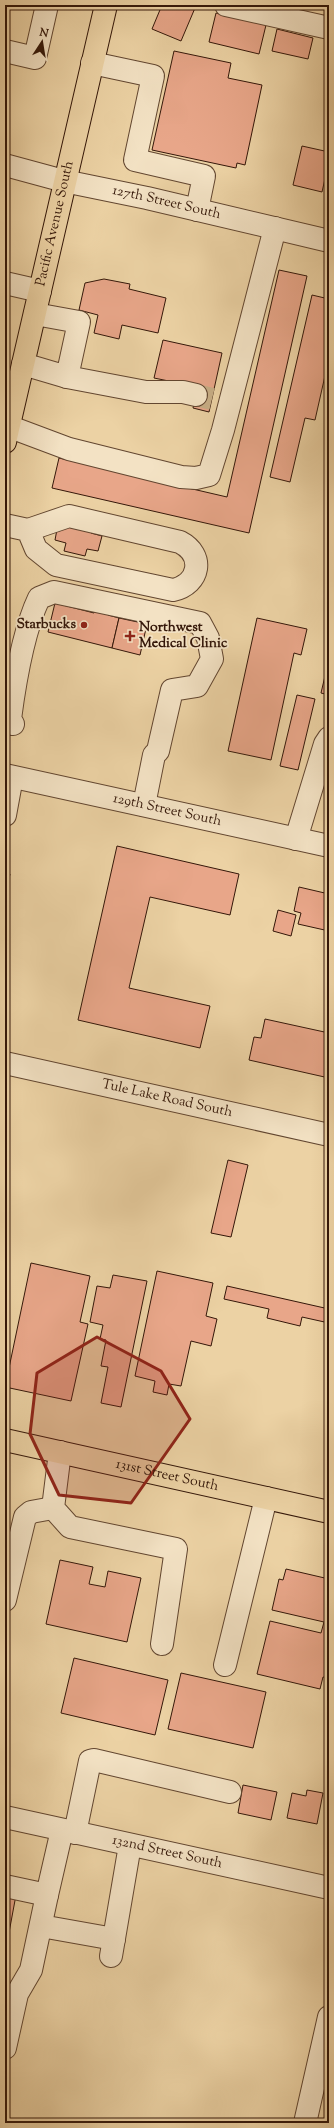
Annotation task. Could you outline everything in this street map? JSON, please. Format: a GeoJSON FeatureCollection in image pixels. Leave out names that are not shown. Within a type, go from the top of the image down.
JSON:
{"type":"FeatureCollection","features":[{"type":"Feature","properties":{"kind":"main road","name":"Pacific Avenue South"},"geometry":{"type":"LineString","coordinates":[[6,431],[35,314],[64,181],[106,5]]}},
{"type":"Feature","properties":{"kind":"main road","name":"131st Street South"},"geometry":{"type":"LineString","coordinates":[[5,1440],[329,1512]]}},
{"type":"Feature","properties":{"kind":"street"},"geometry":{"type":"LineString","coordinates":[[5,51],[35,58],[47,5]]}},
{"type":"Feature","properties":{"kind":"street"},"geometry":{"type":"LineString","coordinates":[[226,5],[329,28]]}},
{"type":"Feature","properties":{"kind":"street"},"geometry":{"type":"LineString","coordinates":[[92,63],[154,76],[135,160],[204,176],[197,210]]}},
{"type":"Feature","properties":{"kind":"street","name":"127th Street South"},"geometry":{"type":"LineString","coordinates":[[5,165],[64,181],[329,240]]}},
{"type":"Feature","properties":{"kind":"street"},"geometry":{"type":"LineString","coordinates":[[6,431],[181,477],[196,478],[209,475],[213,399],[275,228]]}},
{"type":"Feature","properties":{"kind":"street"},"geometry":{"type":"LineString","coordinates":[[5,283],[40,291]]}},
{"type":"Feature","properties":{"kind":"street"},"geometry":{"type":"LineString","coordinates":[[35,314],[79,322],[67,377]]}},
{"type":"Feature","properties":{"kind":"street"},"geometry":{"type":"LineString","coordinates":[[23,364],[67,377],[146,392],[183,392],[213,399]]}},
{"type":"Feature","properties":{"kind":"street"},"geometry":{"type":"LineString","coordinates":[[5,525],[28,530],[69,516],[180,542],[191,550],[196,563],[196,570],[188,584],[173,590],[56,565],[36,549],[28,530]]}},
{"type":"Feature","properties":{"kind":"street"},"geometry":{"type":"LineString","coordinates":[[14,724],[10,719],[9,687],[23,652],[31,616],[39,598],[54,592],[200,623],[208,638],[212,659],[197,686],[172,690],[158,751],[154,755],[144,805]]}},
{"type":"Feature","properties":{"kind":"street"},"geometry":{"type":"LineString","coordinates":[[296,839],[325,744],[329,738]]}},
{"type":"Feature","properties":{"kind":"street"},"geometry":{"type":"LineString","coordinates":[[5,815],[9,776]]}},
{"type":"Feature","properties":{"kind":"street","name":"129th Street South"},"geometry":{"type":"LineString","coordinates":[[9,776],[329,846]]}},
{"type":"Feature","properties":{"kind":"street","name":"Tule Lake Road South"},"geometry":{"type":"LineString","coordinates":[[5,1063],[329,1135]]}},
{"type":"Feature","properties":{"kind":"street"},"geometry":{"type":"LineString","coordinates":[[60,1452],[53,1508],[70,1527],[176,1549],[162,1644]]}},
{"type":"Feature","properties":{"kind":"street"},"geometry":{"type":"LineString","coordinates":[[224,1665],[266,1498]]}},
{"type":"Feature","properties":{"kind":"street"},"geometry":{"type":"LineString","coordinates":[[5,1600],[26,1517],[31,1512],[53,1508]]}},
{"type":"Feature","properties":{"kind":"street"},"geometry":{"type":"LineString","coordinates":[[5,2048],[17,1994],[31,1970],[47,1895],[90,1761],[94,1760],[230,1792]]}},
{"type":"Feature","properties":{"kind":"street","name":"132nd Street South"},"geometry":{"type":"LineString","coordinates":[[5,1817],[329,1888]]}},
{"type":"Feature","properties":{"kind":"street"},"geometry":{"type":"LineString","coordinates":[[41,1926],[112,1948],[130,1845]]}},
{"type":"Feature","properties":{"kind":"street"},"geometry":{"type":"LineString","coordinates":[[5,1886],[47,1895]]}},
{"type":"Feature","properties":{"kind":"street"},"geometry":{"type":"LineString","coordinates":[[305,2123],[329,2017]]}},
{"type":"Feature","properties":{"kind":"highlighted area"},"geometry":{"type":"Polygon","coordinates":[[[97,1337],[161,1371],[190,1419],[131,1503],[59,1495],[30,1434],[37,1373],[97,1337]]]}},
{"type":"Feature","properties":{"kind":"building"},"geometry":{"type":"Polygon","coordinates":[[[162,5],[188,5],[195,8],[181,41],[152,29],[162,5]]]}},
{"type":"Feature","properties":{"kind":"building"},"geometry":{"type":"Polygon","coordinates":[[[216,13],[266,25],[259,54],[209,42],[216,13]]]}},
{"type":"Feature","properties":{"kind":"building"},"geometry":{"type":"Polygon","coordinates":[[[277,29],[313,38],[308,59],[272,51],[277,29]]]}},
{"type":"Feature","properties":{"kind":"building"},"geometry":{"type":"Polygon","coordinates":[[[174,51],[231,63],[228,78],[262,85],[245,165],[237,163],[236,168],[152,150],[174,51]]]}},
{"type":"Feature","properties":{"kind":"building"},"geometry":{"type":"Polygon","coordinates":[[[302,146],[329,152],[329,161],[322,192],[293,185],[302,146]]]}},
{"type":"Feature","properties":{"kind":"building"},"geometry":{"type":"Polygon","coordinates":[[[279,270],[307,276],[249,533],[52,488],[59,458],[227,497],[279,270]]]}},
{"type":"Feature","properties":{"kind":"building"},"geometry":{"type":"Polygon","coordinates":[[[104,279],[130,284],[129,289],[166,298],[158,333],[122,325],[119,339],[94,333],[98,315],[79,310],[85,283],[104,279]]]}},
{"type":"Feature","properties":{"kind":"building"},"geometry":{"type":"Polygon","coordinates":[[[312,295],[329,299],[329,358],[315,420],[305,418],[290,482],[270,477],[312,295]]]}},
{"type":"Feature","properties":{"kind":"building"},"geometry":{"type":"Polygon","coordinates":[[[163,340],[222,353],[209,412],[193,408],[198,387],[154,378],[163,340]]]}},
{"type":"Feature","properties":{"kind":"building"},"geometry":{"type":"Polygon","coordinates":[[[93,523],[91,533],[102,536],[98,551],[87,549],[85,556],[64,551],[66,543],[55,540],[58,524],[93,523]]]}},
{"type":"Feature","properties":{"kind":"building","name":"Starbucks"},"geometry":{"type":"Polygon","coordinates":[[[99,595],[112,598],[108,615],[119,618],[112,648],[48,632],[55,603],[94,613],[99,595]]]}},
{"type":"Feature","properties":{"kind":"building","name":"Northwest Medical Clinic"},"geometry":{"type":"Polygon","coordinates":[[[119,618],[147,624],[140,655],[112,648],[119,618]]]}},
{"type":"Feature","properties":{"kind":"building"},"geometry":{"type":"Polygon","coordinates":[[[257,618],[307,629],[301,655],[294,653],[271,760],[228,751],[257,618]]]}},
{"type":"Feature","properties":{"kind":"building"},"geometry":{"type":"Polygon","coordinates":[[[325,676],[329,677],[329,695],[321,693],[325,676]]]}},
{"type":"Feature","properties":{"kind":"building"},"geometry":{"type":"Polygon","coordinates":[[[297,695],[315,699],[298,770],[280,766],[297,695]]]}},
{"type":"Feature","properties":{"kind":"building"},"geometry":{"type":"Polygon","coordinates":[[[117,846],[239,874],[230,915],[150,897],[129,988],[210,1006],[200,1048],[78,1020],[117,846]]]}},
{"type":"Feature","properties":{"kind":"building"},"geometry":{"type":"Polygon","coordinates":[[[5,872],[10,874],[5,896],[5,872]]]}},
{"type":"Feature","properties":{"kind":"building"},"geometry":{"type":"Polygon","coordinates":[[[299,887],[329,894],[329,931],[298,924],[301,913],[294,911],[299,887]]]}},
{"type":"Feature","properties":{"kind":"building"},"geometry":{"type":"Polygon","coordinates":[[[278,910],[296,915],[291,936],[273,931],[278,910]]]}},
{"type":"Feature","properties":{"kind":"building"},"geometry":{"type":"Polygon","coordinates":[[[265,1019],[329,1033],[329,1078],[249,1060],[254,1037],[261,1038],[265,1019]]]}},
{"type":"Feature","properties":{"kind":"building"},"geometry":{"type":"Polygon","coordinates":[[[228,1160],[248,1165],[231,1237],[211,1233],[228,1160]]]}},
{"type":"Feature","properties":{"kind":"building"},"geometry":{"type":"Polygon","coordinates":[[[31,1263],[90,1276],[80,1322],[88,1324],[71,1401],[5,1387],[31,1263]]]}},
{"type":"Feature","properties":{"kind":"building"},"geometry":{"type":"Polygon","coordinates":[[[157,1271],[213,1283],[206,1316],[217,1319],[211,1346],[191,1341],[181,1386],[169,1384],[167,1395],[153,1392],[155,1381],[135,1376],[157,1271]]]}},
{"type":"Feature","properties":{"kind":"building"},"geometry":{"type":"Polygon","coordinates":[[[113,1275],[147,1281],[121,1407],[101,1403],[108,1367],[101,1366],[106,1340],[100,1339],[103,1325],[90,1322],[97,1286],[110,1288],[113,1275]]]}},
{"type":"Feature","properties":{"kind":"building"},"geometry":{"type":"Polygon","coordinates":[[[227,1286],[329,1309],[329,1323],[302,1317],[300,1326],[267,1318],[269,1309],[224,1299],[227,1286]]]}},
{"type":"Feature","properties":{"kind":"building"},"geometry":{"type":"Polygon","coordinates":[[[60,1560],[93,1567],[89,1584],[105,1587],[108,1571],[141,1578],[127,1642],[46,1624],[60,1560]]]}},
{"type":"Feature","properties":{"kind":"building"},"geometry":{"type":"Polygon","coordinates":[[[286,1569],[329,1579],[329,1678],[323,1677],[320,1689],[257,1674],[270,1621],[321,1633],[324,1622],[272,1610],[279,1579],[283,1580],[286,1569]]]}},
{"type":"Feature","properties":{"kind":"building"},"geometry":{"type":"Polygon","coordinates":[[[74,1658],[168,1680],[155,1735],[61,1713],[74,1658]]]}},
{"type":"Feature","properties":{"kind":"building"},"geometry":{"type":"Polygon","coordinates":[[[181,1673],[266,1692],[253,1748],[168,1729],[181,1673]]]}},
{"type":"Feature","properties":{"kind":"building"},"geometry":{"type":"Polygon","coordinates":[[[243,1785],[277,1792],[271,1820],[238,1813],[243,1785]]]}},
{"type":"Feature","properties":{"kind":"building"},"geometry":{"type":"Polygon","coordinates":[[[307,1790],[323,1793],[317,1824],[287,1818],[292,1793],[306,1796],[307,1790]]]}},
{"type":"Feature","properties":{"kind":"building"},"geometry":{"type":"Polygon","coordinates":[[[5,1893],[16,1895],[8,1938],[5,1937],[5,1893]]]}},
{"type":"Feature","properties":{"kind":"tunnel"},"geometry":{"type":"LineString","coordinates":[[196,395],[212,399]]}},
{"type":"Feature","properties":{"kind":"place","name":"Starbucks"},"geometry":{"type":"Point","coordinates":[84,625]}},
{"type":"Feature","properties":{"kind":"place","name":"Northwest Medical Clinic"},"geometry":{"type":"Point","coordinates":[130,636]}}]}
